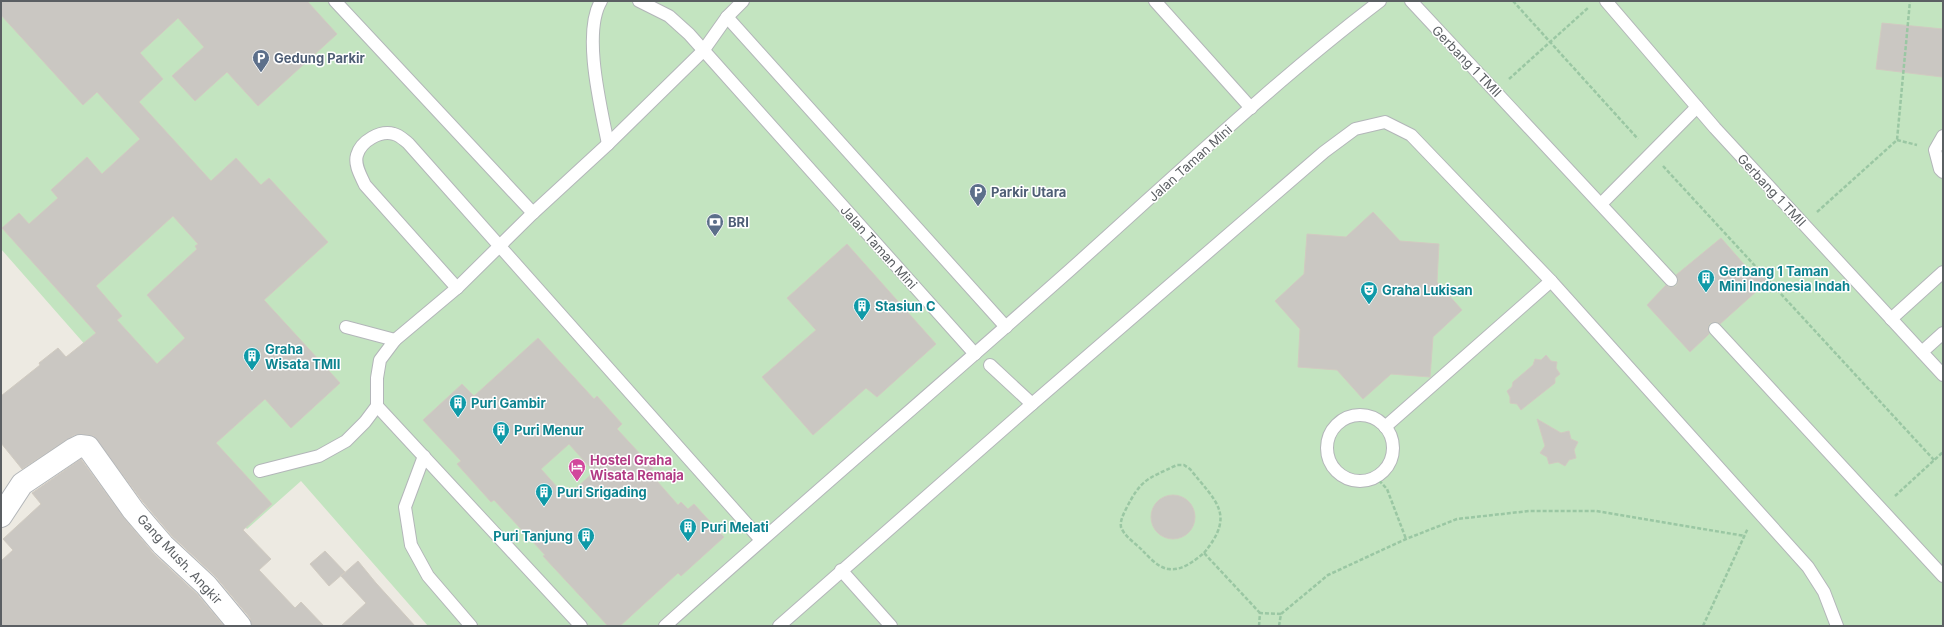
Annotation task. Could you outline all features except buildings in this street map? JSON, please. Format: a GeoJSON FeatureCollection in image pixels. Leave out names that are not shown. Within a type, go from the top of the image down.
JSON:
{"type":"FeatureCollection","features":[{"type":"Feature","properties":{"kind":"street","name":"Gang Mush. Angkir"},"geometry":{"type":"LineString","coordinates":[[1,516],[22,484],[67,453],[80,446],[88,447],[94,453],[133,510],[163,545],[206,585],[240,626]]}},
{"type":"Feature","properties":{"kind":"lane"},"geometry":{"type":"LineString","coordinates":[[335,1],[533,213]]}},
{"type":"Feature","properties":{"kind":"lane"},"geometry":{"type":"LineString","coordinates":[[602,1],[593,25],[594,55],[596,86],[608,144]]}},
{"type":"Feature","properties":{"kind":"lane","name":"Jalan Taman Mini"},"geometry":{"type":"LineString","coordinates":[[639,1],[669,16],[689,34],[975,354],[1251,108],[1337,34],[1380,1]]}},
{"type":"Feature","properties":{"kind":"lane"},"geometry":{"type":"LineString","coordinates":[[260,471],[319,456],[346,441],[365,422],[377,406],[377,378],[380,360],[395,340],[457,288],[533,213],[608,144],[703,51],[727,17],[743,1]]}},
{"type":"Feature","properties":{"kind":"lane"},"geometry":{"type":"LineString","coordinates":[[1155,1],[1251,108]]}},
{"type":"Feature","properties":{"kind":"lane","name":"Gerbang 1 TMII"},"geometry":{"type":"LineString","coordinates":[[1411,1],[1671,280]]}},
{"type":"Feature","properties":{"kind":"lane","name":"Gerbang 1 TMII"},"geometry":{"type":"LineString","coordinates":[[1606,1],[1697,107],[1943,375]]}},
{"type":"Feature","properties":{"kind":"lane"},"geometry":{"type":"LineString","coordinates":[[727,17],[1006,327]]}},
{"type":"Feature","properties":{"kind":"lane"},"geometry":{"type":"LineString","coordinates":[[1601,204],[1697,107]]}},
{"type":"Feature","properties":{"kind":"lane"},"geometry":{"type":"LineString","coordinates":[[779,626],[840,570],[1324,152],[1355,129],[1385,122],[1411,135],[1551,281],[1757,510],[1808,567],[1824,592],[1837,626]]}},
{"type":"Feature","properties":{"kind":"lane"},"geometry":{"type":"LineString","coordinates":[[457,288],[365,185],[357,170],[357,156],[365,143],[379,133],[395,134],[408,143],[761,540]]}},
{"type":"Feature","properties":{"kind":"lane"},"geometry":{"type":"LineString","coordinates":[[1943,136],[1935,150],[1940,169],[1943,172]]}},
{"type":"Feature","properties":{"kind":"lane"},"geometry":{"type":"LineString","coordinates":[[1891,319],[1943,272]]}},
{"type":"Feature","properties":{"kind":"lane"},"geometry":{"type":"LineString","coordinates":[[1385,427],[1551,281]]}},
{"type":"Feature","properties":{"kind":"lane"},"geometry":{"type":"LineString","coordinates":[[346,327],[395,340]]}},
{"type":"Feature","properties":{"kind":"lane"},"geometry":{"type":"LineString","coordinates":[[1715,329],[1943,576]]}},
{"type":"Feature","properties":{"kind":"lane"},"geometry":{"type":"LineString","coordinates":[[1922,352],[1943,333]]}},
{"type":"Feature","properties":{"kind":"lane"},"geometry":{"type":"LineString","coordinates":[[665,626],[761,540],[975,354]]}},
{"type":"Feature","properties":{"kind":"lane"},"geometry":{"type":"LineString","coordinates":[[990,365],[1032,404]]}},
{"type":"Feature","properties":{"kind":"lane"},"geometry":{"type":"LineString","coordinates":[[377,406],[581,626]]}},
{"type":"Feature","properties":{"kind":"lane"},"geometry":{"type":"LineString","coordinates":[[1355,415],[1366,416],[1377,420],[1385,427],[1391,437],[1393,449],[1390,460],[1384,469],[1375,476],[1359,480],[1342,476],[1334,468],[1328,458],[1327,446],[1329,435],[1335,426],[1344,418],[1355,415]]}},
{"type":"Feature","properties":{"kind":"lane"},"geometry":{"type":"LineString","coordinates":[[424,456],[406,507],[411,545],[428,576],[471,626]]}},
{"type":"Feature","properties":{"kind":"lane"},"geometry":{"type":"LineString","coordinates":[[840,570],[891,626]]}},
{"type":"Feature","properties":{"kind":"path"},"geometry":{"type":"LineString","coordinates":[[1512,1],[1641,142]]}},
{"type":"Feature","properties":{"kind":"path"},"geometry":{"type":"LineString","coordinates":[[1804,224],[1896,140],[1910,1]]}},
{"type":"Feature","properties":{"kind":"path"},"geometry":{"type":"LineString","coordinates":[[1496,91],[1589,6]]}},
{"type":"Feature","properties":{"kind":"path"},"geometry":{"type":"LineString","coordinates":[[1658,160],[1934,460]]}},
{"type":"Feature","properties":{"kind":"path"},"geometry":{"type":"LineString","coordinates":[[1881,509],[1943,452]]}},
{"type":"Feature","properties":{"kind":"path"},"geometry":{"type":"LineString","coordinates":[[1177,465],[1184,465],[1190,469],[1218,504],[1222,513],[1221,521],[1214,540],[1204,553],[1191,564],[1177,569],[1167,569],[1156,564],[1124,533],[1121,526],[1122,517],[1135,491],[1141,484],[1177,465]]}},
{"type":"Feature","properties":{"kind":"path"},"geometry":{"type":"LineString","coordinates":[[1375,476],[1387,489],[1406,538]]}},
{"type":"Feature","properties":{"kind":"path"},"geometry":{"type":"LineString","coordinates":[[1704,626],[1757,510]]}},
{"type":"Feature","properties":{"kind":"path"},"geometry":{"type":"LineString","coordinates":[[1279,626],[1281,614],[1328,575],[1406,538],[1457,520],[1529,511],[1596,511],[1745,536]]}},
{"type":"Feature","properties":{"kind":"path"},"geometry":{"type":"LineString","coordinates":[[1204,553],[1260,613],[1281,614]]}},
{"type":"Feature","properties":{"kind":"path"},"geometry":{"type":"LineString","coordinates":[[1259,626],[1260,613]]}},
{"type":"Feature","properties":{"kind":"green space"},"geometry":{"type":"Polygon","coordinates":[[[1,1],[1943,1],[1943,626],[428,626],[301,481],[247,529],[1,249],[1,1]]]}},
{"type":"Feature","properties":{"kind":"place","name":"Gedung Parkir"},"geometry":{"type":"Point","coordinates":[261,73]}},
{"type":"Feature","properties":{"kind":"place","name":"Parkir Utara"},"geometry":{"type":"Point","coordinates":[978,207]}},
{"type":"Feature","properties":{"kind":"place","name":"BRI"},"geometry":{"type":"Point","coordinates":[715,237]}},
{"type":"Feature","properties":{"kind":"place","name":"Gerbang 1 Taman Mini Indonesia Indah"},"geometry":{"type":"Point","coordinates":[1706,293]}},
{"type":"Feature","properties":{"kind":"place","name":"Graha Lukisan"},"geometry":{"type":"Point","coordinates":[1369,305]}},
{"type":"Feature","properties":{"kind":"place","name":"Stasiun C"},"geometry":{"type":"Point","coordinates":[862,321]}},
{"type":"Feature","properties":{"kind":"place","name":"Graha Wisata TMII"},"geometry":{"type":"Point","coordinates":[252,371]}},
{"type":"Feature","properties":{"kind":"place","name":"Puri Gambir"},"geometry":{"type":"Point","coordinates":[458,418]}},
{"type":"Feature","properties":{"kind":"place","name":"Puri Menur"},"geometry":{"type":"Point","coordinates":[501,445]}},
{"type":"Feature","properties":{"kind":"place","name":"Hostel Graha Wisata Remaja"},"geometry":{"type":"Point","coordinates":[577,482]}},
{"type":"Feature","properties":{"kind":"place","name":"Puri Srigading"},"geometry":{"type":"Point","coordinates":[544,507]}},
{"type":"Feature","properties":{"kind":"place","name":"Puri Melati"},"geometry":{"type":"Point","coordinates":[688,542]}},
{"type":"Feature","properties":{"kind":"place","name":"Puri Tanjung"},"geometry":{"type":"Point","coordinates":[586,551]}}]}
